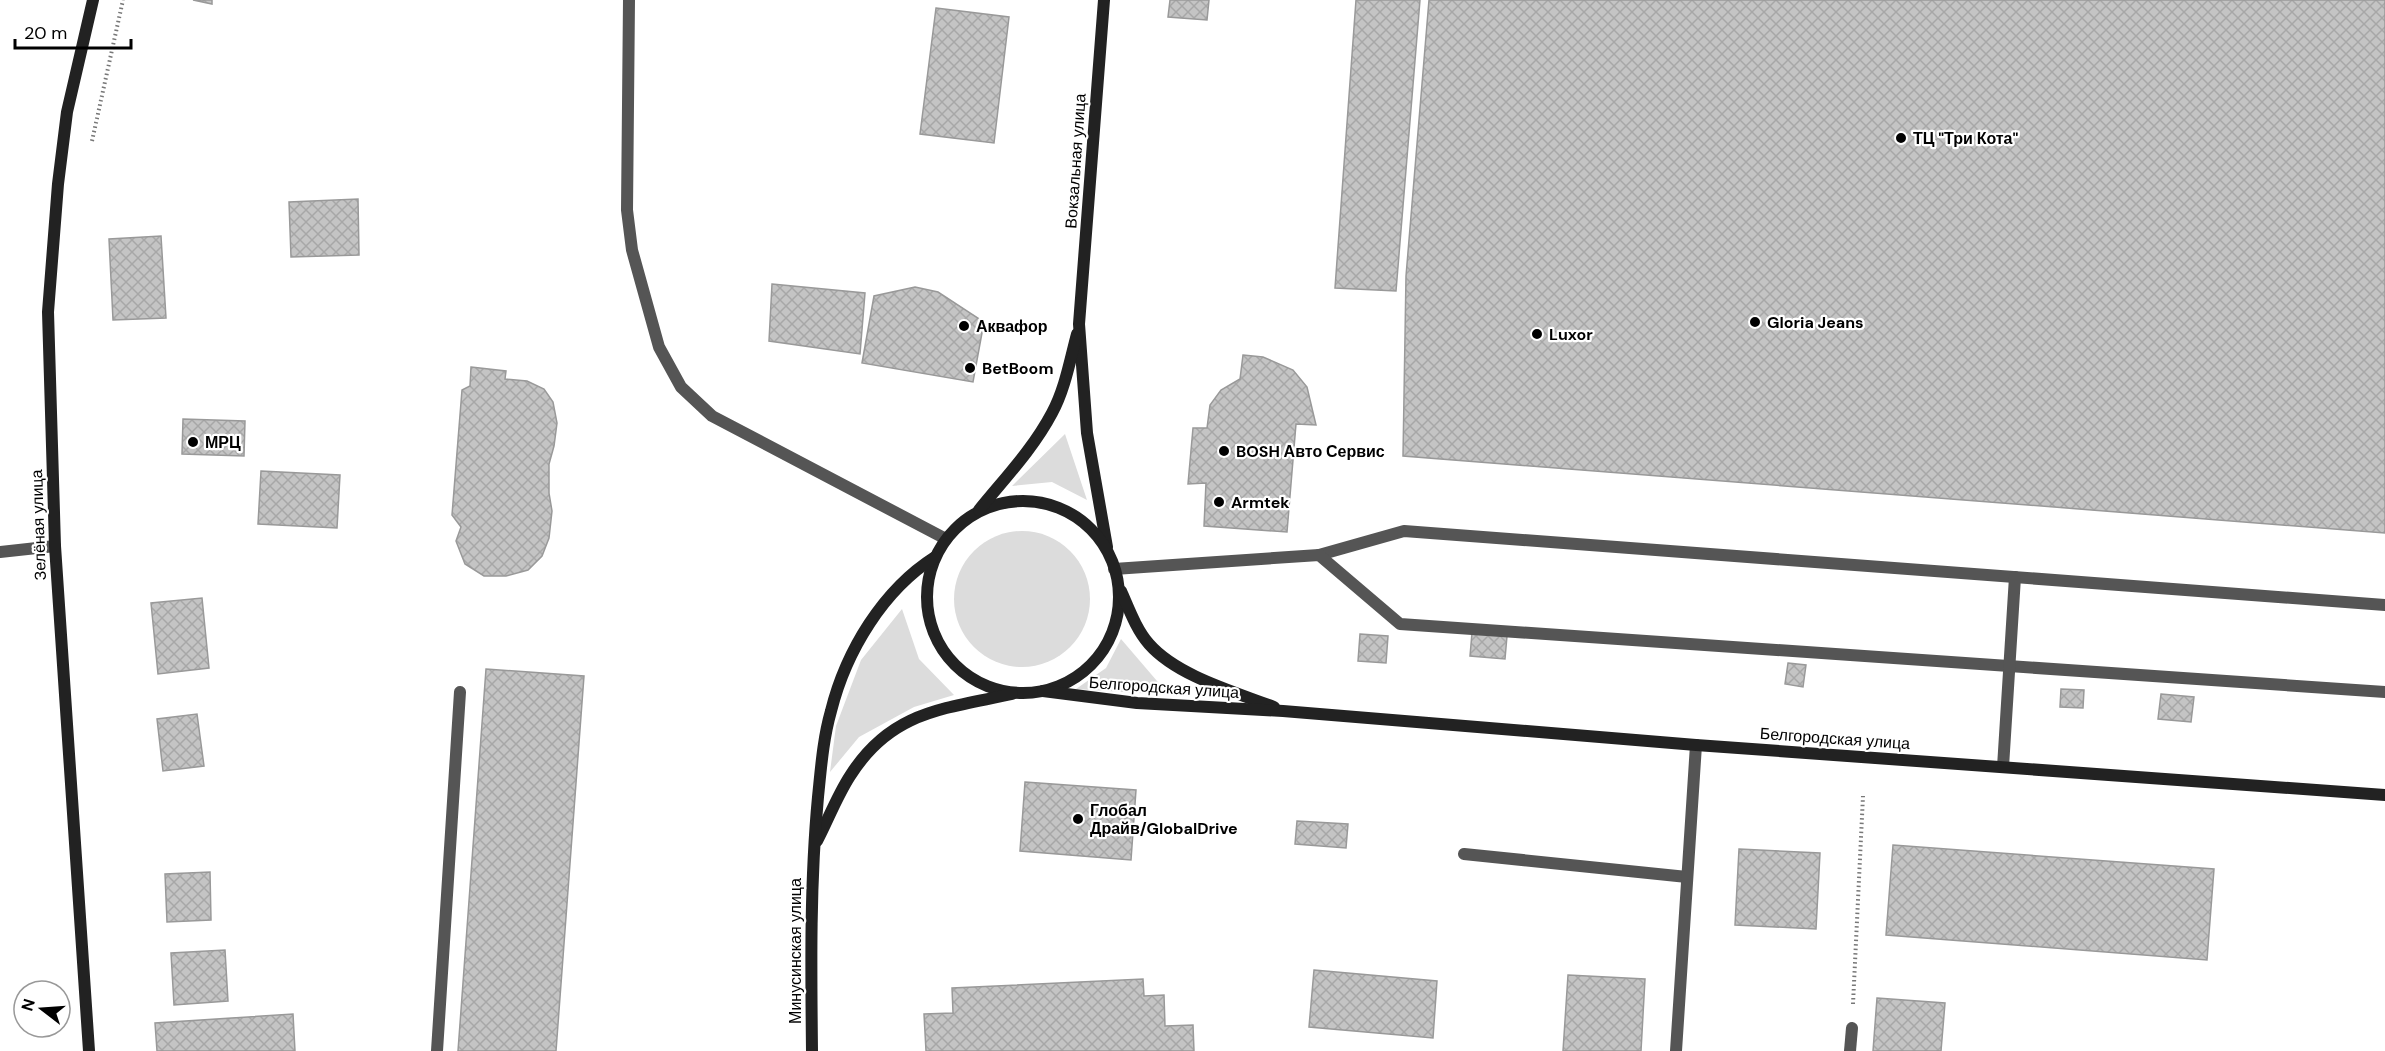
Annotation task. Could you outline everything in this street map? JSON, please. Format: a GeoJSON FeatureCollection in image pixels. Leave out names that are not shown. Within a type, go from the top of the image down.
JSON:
{"type":"FeatureCollection","features":[{"type":"Feature","properties":{"kind":"main road","name":"Зелёная улица"},"geometry":{"type":"LineString","coordinates":[[88,1051],[55,546],[48,312],[58,184],[67,112],[93,0]]}},
{"type":"Feature","properties":{"kind":"main road","name":"Вокзальная улица"},"geometry":{"type":"LineString","coordinates":[[1104,0],[1079,324],[1087,433],[1108,554]]}},
{"type":"Feature","properties":{"kind":"main road","name":"Вокзальная улица"},"geometry":{"type":"LineString","coordinates":[[978,512],[1037,439],[1053,411],[1064,383],[1079,324]]}},
{"type":"Feature","properties":{"kind":"main road"},"geometry":{"type":"LineString","coordinates":[[1020,501],[1042,502],[1062,509],[1081,520],[1096,535],[1108,554],[1118,585],[1115,622],[1107,641],[1095,659],[1080,673],[1062,684],[1043,691],[1020,693],[997,689],[975,680],[956,666],[941,648],[932,626],[927,603],[928,579],[935,556],[946,539],[960,524],[978,512],[998,504],[1020,501]]}},
{"type":"Feature","properties":{"kind":"main road","name":"Минусинская улица"},"geometry":{"type":"LineString","coordinates":[[812,1051],[810,925],[813,850],[824,748],[831,711],[841,680],[857,645],[881,608],[914,570],[935,556]]}},
{"type":"Feature","properties":{"kind":"main road","name":"Белгородская улица"},"geometry":{"type":"LineString","coordinates":[[1118,585],[1137,627],[1149,645],[1170,662],[1283,711]]}},
{"type":"Feature","properties":{"kind":"main road","name":"Белгородская улица"},"geometry":{"type":"LineString","coordinates":[[1043,691],[1137,703],[1283,711],[1696,745],[2385,795]]}},
{"type":"Feature","properties":{"kind":"main road","name":"Минусинская улица"},"geometry":{"type":"LineString","coordinates":[[813,850],[850,776],[871,747],[889,732],[909,720],[937,710],[1020,693]]}},
{"type":"Feature","properties":{"kind":"street"},"geometry":{"type":"LineString","coordinates":[[630,2],[627,210],[632,250],[659,347],[681,387],[712,416],[946,539]]}},
{"type":"Feature","properties":{"kind":"street"},"geometry":{"type":"LineString","coordinates":[[1114,569],[1319,555],[1404,531],[2385,605]]}},
{"type":"Feature","properties":{"kind":"street"},"geometry":{"type":"LineString","coordinates":[[0,552],[55,546]]}},
{"type":"Feature","properties":{"kind":"street"},"geometry":{"type":"LineString","coordinates":[[1319,555],[1400,624],[2385,692]]}},
{"type":"Feature","properties":{"kind":"street"},"geometry":{"type":"LineString","coordinates":[[2003,767],[2015,578]]}},
{"type":"Feature","properties":{"kind":"street"},"geometry":{"type":"LineString","coordinates":[[437,1051],[460,692]]}},
{"type":"Feature","properties":{"kind":"street"},"geometry":{"type":"LineString","coordinates":[[1676,1051],[1696,745]]}},
{"type":"Feature","properties":{"kind":"street"},"geometry":{"type":"LineString","coordinates":[[1464,854],[1687,877]]}},
{"type":"Feature","properties":{"kind":"street"},"geometry":{"type":"LineString","coordinates":[[1850,1051],[1852,1028]]}},
{"type":"Feature","properties":{"kind":"path"},"geometry":{"type":"LineString","coordinates":[[91,146],[123,0]]}},
{"type":"Feature","properties":{"kind":"path"},"geometry":{"type":"LineString","coordinates":[[1852,1028],[1863,796]]}},
{"type":"Feature","properties":{"kind":"shaded area"},"geometry":{"type":"Polygon","coordinates":[[[1065,434],[1087,500],[1052,482],[1012,486],[1065,434]]]}},
{"type":"Feature","properties":{"kind":"shaded area"},"geometry":{"type":"Polygon","coordinates":[[[1022,531],[1048,536],[1060,542],[1070,551],[1079,561],[1085,573],[1090,599],[1085,625],[1079,637],[1070,647],[1060,656],[1048,662],[1022,667],[996,662],[984,656],[974,647],[965,637],[959,625],[954,599],[959,573],[965,561],[974,551],[984,542],[996,536],[1022,531]]]}},
{"type":"Feature","properties":{"kind":"shaded area"},"geometry":{"type":"Polygon","coordinates":[[[902,609],[919,659],[954,695],[914,707],[859,737],[830,772],[836,726],[861,660],[902,609]]]}},
{"type":"Feature","properties":{"kind":"shaded area"},"geometry":{"type":"Polygon","coordinates":[[[1121,639],[1169,695],[1076,689],[1106,668],[1121,639]]]}},
{"type":"Feature","properties":{"kind":"building"},"geometry":{"type":"Polygon","coordinates":[[[193,0],[212,0],[212,4],[193,0]]]}},
{"type":"Feature","properties":{"kind":"building"},"geometry":{"type":"Polygon","coordinates":[[[1170,0],[1209,0],[1207,20],[1168,17],[1170,0]]]}},
{"type":"Feature","properties":{"kind":"building"},"geometry":{"type":"Polygon","coordinates":[[[1356,0],[1420,0],[1396,291],[1335,288],[1356,0]]]}},
{"type":"Feature","properties":{"kind":"building","name":"ТЦ \"Три Кота\""},"geometry":{"type":"Polygon","coordinates":[[[1429,0],[2385,0],[2385,533],[1403,456],[1406,276],[1429,0]]]}},
{"type":"Feature","properties":{"kind":"building"},"geometry":{"type":"Polygon","coordinates":[[[936,8],[1009,17],[994,143],[920,134],[936,8]]]}},
{"type":"Feature","properties":{"kind":"building"},"geometry":{"type":"Polygon","coordinates":[[[358,199],[359,255],[291,257],[289,202],[358,199]]]}},
{"type":"Feature","properties":{"kind":"building"},"geometry":{"type":"Polygon","coordinates":[[[161,236],[166,318],[113,320],[109,239],[161,236]]]}},
{"type":"Feature","properties":{"kind":"building"},"geometry":{"type":"Polygon","coordinates":[[[772,284],[865,293],[860,354],[769,341],[772,284]]]}},
{"type":"Feature","properties":{"kind":"building"},"geometry":{"type":"Polygon","coordinates":[[[915,287],[938,292],[984,322],[973,382],[862,363],[874,296],[915,287]]]}},
{"type":"Feature","properties":{"kind":"building"},"geometry":{"type":"Polygon","coordinates":[[[1243,355],[1263,357],[1293,370],[1307,387],[1316,425],[1296,424],[1287,532],[1204,526],[1206,483],[1188,484],[1193,428],[1207,428],[1210,405],[1221,390],[1240,379],[1243,355]]]}},
{"type":"Feature","properties":{"kind":"building"},"geometry":{"type":"Polygon","coordinates":[[[471,367],[506,371],[505,379],[527,381],[544,389],[553,402],[557,423],[549,464],[549,493],[552,511],[549,538],[542,556],[528,570],[506,576],[484,576],[465,564],[456,541],[461,527],[452,515],[462,390],[470,386],[471,367]]]}},
{"type":"Feature","properties":{"kind":"building"},"geometry":{"type":"Polygon","coordinates":[[[183,419],[245,421],[244,456],[182,454],[183,419]]]}},
{"type":"Feature","properties":{"kind":"building"},"geometry":{"type":"Polygon","coordinates":[[[261,471],[340,475],[337,528],[258,524],[261,471]]]}},
{"type":"Feature","properties":{"kind":"building"},"geometry":{"type":"Polygon","coordinates":[[[202,598],[209,668],[158,674],[151,603],[202,598]]]}},
{"type":"Feature","properties":{"kind":"building"},"geometry":{"type":"Polygon","coordinates":[[[1472,633],[1507,636],[1505,659],[1470,656],[1472,633]]]}},
{"type":"Feature","properties":{"kind":"building"},"geometry":{"type":"Polygon","coordinates":[[[1360,634],[1388,636],[1386,663],[1358,661],[1360,634]]]}},
{"type":"Feature","properties":{"kind":"building"},"geometry":{"type":"Polygon","coordinates":[[[1788,663],[1806,665],[1803,687],[1785,684],[1788,663]]]}},
{"type":"Feature","properties":{"kind":"building"},"geometry":{"type":"Polygon","coordinates":[[[486,669],[584,676],[556,1051],[458,1051],[486,669]]]}},
{"type":"Feature","properties":{"kind":"building"},"geometry":{"type":"Polygon","coordinates":[[[2061,689],[2084,690],[2083,708],[2060,707],[2061,689]]]}},
{"type":"Feature","properties":{"kind":"building"},"geometry":{"type":"Polygon","coordinates":[[[2161,694],[2194,697],[2191,722],[2158,719],[2161,694]]]}},
{"type":"Feature","properties":{"kind":"building"},"geometry":{"type":"Polygon","coordinates":[[[197,714],[204,766],[163,771],[157,719],[197,714]]]}},
{"type":"Feature","properties":{"kind":"building"},"geometry":{"type":"Polygon","coordinates":[[[1025,782],[1136,790],[1131,860],[1020,851],[1025,782]]]}},
{"type":"Feature","properties":{"kind":"building"},"geometry":{"type":"Polygon","coordinates":[[[1297,821],[1348,824],[1346,848],[1295,844],[1297,821]]]}},
{"type":"Feature","properties":{"kind":"building"},"geometry":{"type":"Polygon","coordinates":[[[1893,845],[2214,869],[2207,960],[1886,935],[1893,845]]]}},
{"type":"Feature","properties":{"kind":"building"},"geometry":{"type":"Polygon","coordinates":[[[1739,849],[1820,853],[1816,929],[1735,925],[1739,849]]]}},
{"type":"Feature","properties":{"kind":"building"},"geometry":{"type":"Polygon","coordinates":[[[210,872],[211,920],[167,922],[165,874],[210,872]]]}},
{"type":"Feature","properties":{"kind":"building"},"geometry":{"type":"Polygon","coordinates":[[[225,950],[228,1001],[174,1005],[171,953],[225,950]]]}},
{"type":"Feature","properties":{"kind":"building"},"geometry":{"type":"Polygon","coordinates":[[[1314,970],[1437,981],[1433,1038],[1309,1027],[1314,970]]]}},
{"type":"Feature","properties":{"kind":"building"},"geometry":{"type":"Polygon","coordinates":[[[1568,975],[1645,979],[1641,1051],[1563,1051],[1568,975]]]}},
{"type":"Feature","properties":{"kind":"building"},"geometry":{"type":"Polygon","coordinates":[[[1143,979],[1144,996],[1164,995],[1165,1026],[1193,1025],[1194,1051],[926,1051],[924,1014],[953,1013],[952,988],[1143,979]]]}},
{"type":"Feature","properties":{"kind":"building"},"geometry":{"type":"Polygon","coordinates":[[[1877,998],[1945,1003],[1941,1051],[1873,1051],[1877,998]]]}},
{"type":"Feature","properties":{"kind":"building"},"geometry":{"type":"Polygon","coordinates":[[[293,1014],[295,1051],[157,1051],[155,1023],[293,1014]]]}},
{"type":"Feature","properties":{"kind":"place","name":"ТЦ \"Три Кота\""},"geometry":{"type":"Point","coordinates":[1901,138]}},
{"type":"Feature","properties":{"kind":"place","name":"Gloria Jeans"},"geometry":{"type":"Point","coordinates":[1755,322]}},
{"type":"Feature","properties":{"kind":"place","name":"Аквафор"},"geometry":{"type":"Point","coordinates":[964,326]}},
{"type":"Feature","properties":{"kind":"place","name":"Luxor"},"geometry":{"type":"Point","coordinates":[1537,334]}},
{"type":"Feature","properties":{"kind":"place","name":"BetBoom"},"geometry":{"type":"Point","coordinates":[970,368]}},
{"type":"Feature","properties":{"kind":"place","name":"МРЦ"},"geometry":{"type":"Point","coordinates":[193,442]}},
{"type":"Feature","properties":{"kind":"place","name":"BOSH Авто Сервис"},"geometry":{"type":"Point","coordinates":[1224,451]}},
{"type":"Feature","properties":{"kind":"place","name":"Armtek"},"geometry":{"type":"Point","coordinates":[1219,502]}},
{"type":"Feature","properties":{"kind":"place","name":"Глобал Драйв/GlobalDrive"},"geometry":{"type":"Point","coordinates":[1078,819]}}]}
